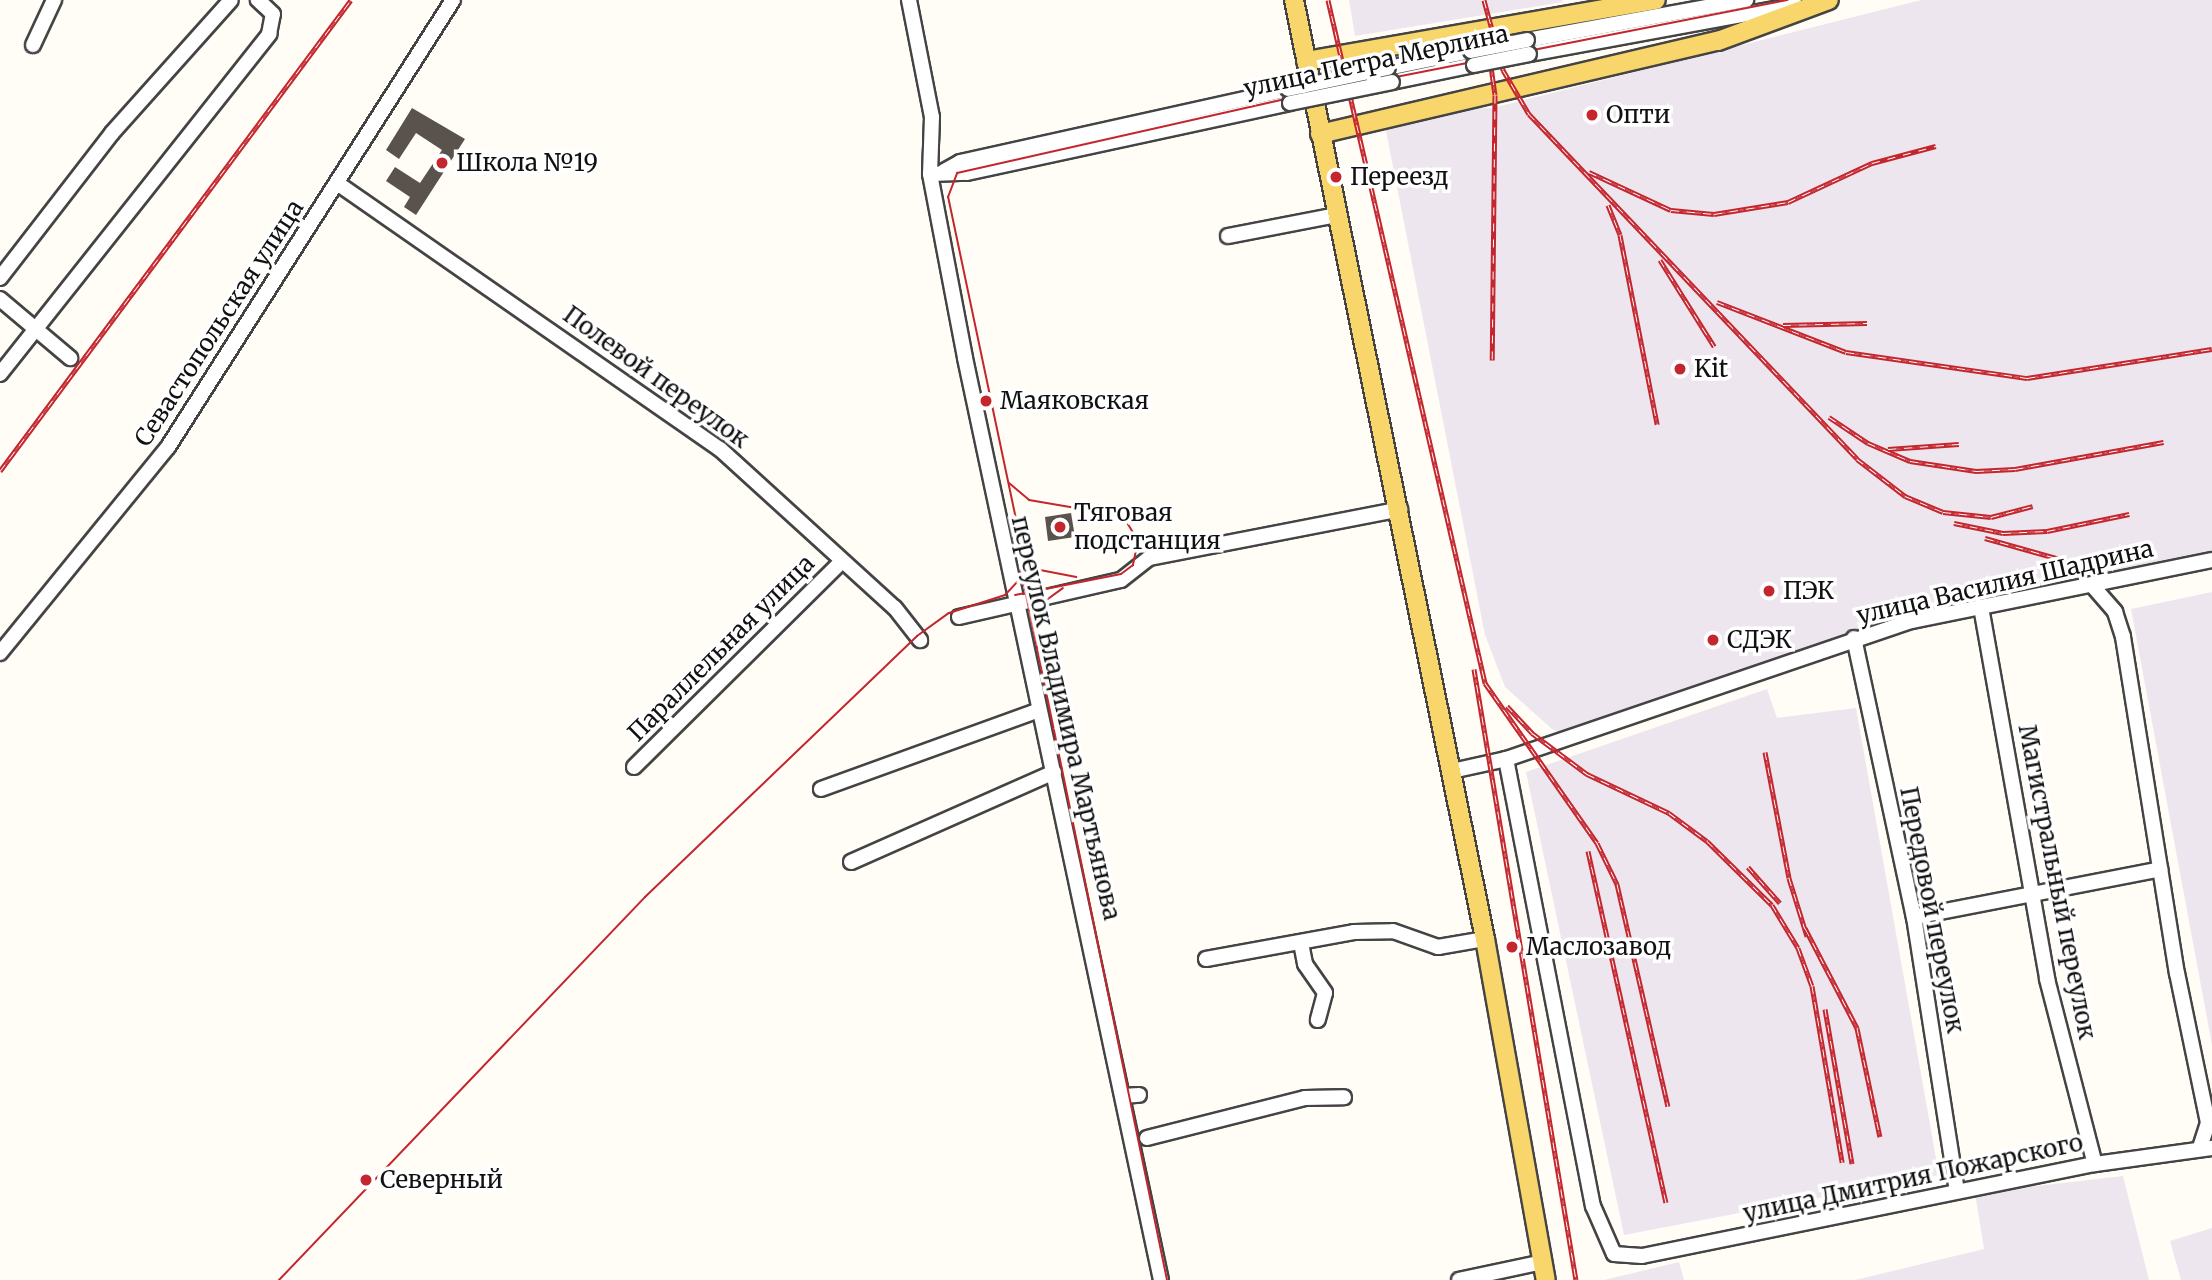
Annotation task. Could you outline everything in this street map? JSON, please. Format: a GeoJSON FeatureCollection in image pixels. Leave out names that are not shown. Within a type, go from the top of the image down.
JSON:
{"type":"FeatureCollection","features":[{"type":"Feature","properties":{"kind":"main road"},"geometry":{"type":"LineString","coordinates":[[1294,0],[1452,771],[1544,1271]]}},
{"type":"Feature","properties":{"kind":"main road","name":"улица Петра Мерлина"},"geometry":{"type":"LineString","coordinates":[[1307,61],[1656,0]]}},
{"type":"Feature","properties":{"kind":"main road"},"geometry":{"type":"LineString","coordinates":[[1320,134],[1718,41],[1829,0]]}},
{"type":"Feature","properties":{"kind":"street"},"geometry":{"type":"LineString","coordinates":[[33,45],[54,0]]}},
{"type":"Feature","properties":{"kind":"street"},"geometry":{"type":"LineString","coordinates":[[0,278],[112,132],[231,0]]}},
{"type":"Feature","properties":{"kind":"street"},"geometry":{"type":"LineString","coordinates":[[0,374],[33,326],[270,34],[273,14],[258,0]]}},
{"type":"Feature","properties":{"kind":"street","name":"Севастопольская улица"},"geometry":{"type":"LineString","coordinates":[[0,653],[168,447],[453,0]]}},
{"type":"Feature","properties":{"kind":"street","name":"переулок Владимира Мартьянова"},"geometry":{"type":"LineString","coordinates":[[909,0],[932,117],[937,173],[1037,711],[1054,772],[1161,1280]]}},
{"type":"Feature","properties":{"kind":"street","name":"улица Петра Мерлина"},"geometry":{"type":"LineString","coordinates":[[937,173],[967,173],[1289,96],[1746,0]]}},
{"type":"Feature","properties":{"kind":"street","name":"улица Петра Мерлина"},"geometry":{"type":"LineString","coordinates":[[1528,47],[1819,0]]}},
{"type":"Feature","properties":{"kind":"street","name":"Полевой переулок"},"geometry":{"type":"LineString","coordinates":[[337,183],[720,449],[841,562],[895,608],[920,640]]}},
{"type":"Feature","properties":{"kind":"street"},"geometry":{"type":"LineString","coordinates":[[1228,236],[1337,215]]}},
{"type":"Feature","properties":{"kind":"street"},"geometry":{"type":"LineString","coordinates":[[0,299],[70,358]]}},
{"type":"Feature","properties":{"kind":"street"},"geometry":{"type":"LineString","coordinates":[[959,617],[1018,601],[1126,578],[1149,558],[1400,509]]}},
{"type":"Feature","properties":{"kind":"street","name":"улица Василия Шадрина"},"geometry":{"type":"LineString","coordinates":[[1452,771],[1506,760],[1854,638],[1981,607],[2212,560]]}},
{"type":"Feature","properties":{"kind":"street","name":"Параллельная улица"},"geometry":{"type":"LineString","coordinates":[[634,767],[841,562]]}},
{"type":"Feature","properties":{"kind":"street"},"geometry":{"type":"LineString","coordinates":[[2091,584],[2115,612],[2123,637],[2160,869],[2208,1123],[2206,1148]]}},
{"type":"Feature","properties":{"kind":"street","name":"Магистральный переулок"},"geometry":{"type":"LineString","coordinates":[[1981,607],[2031,893],[2095,1164]]}},
{"type":"Feature","properties":{"kind":"street","name":"Передовой переулок"},"geometry":{"type":"LineString","coordinates":[[1854,638],[1914,917],[1957,1191]]}},
{"type":"Feature","properties":{"kind":"street"},"geometry":{"type":"LineString","coordinates":[[821,789],[1037,711]]}},
{"type":"Feature","properties":{"kind":"street","name":"улица Дмитрия Пожарского"},"geometry":{"type":"LineString","coordinates":[[1506,760],[1597,1224],[1611,1251],[1624,1256],[1827,1220],[2095,1164],[2206,1148]]}},
{"type":"Feature","properties":{"kind":"street"},"geometry":{"type":"LineString","coordinates":[[851,862],[1054,772]]}},
{"type":"Feature","properties":{"kind":"street"},"geometry":{"type":"LineString","coordinates":[[1914,917],[2160,869]]}},
{"type":"Feature","properties":{"kind":"street"},"geometry":{"type":"LineString","coordinates":[[1206,959],[1386,930],[1433,947],[1485,939]]}},
{"type":"Feature","properties":{"kind":"street"},"geometry":{"type":"LineString","coordinates":[[1301,943],[1305,964],[1325,993],[1318,1020]]}},
{"type":"Feature","properties":{"kind":"street"},"geometry":{"type":"LineString","coordinates":[[1123,1096],[1139,1095]]}},
{"type":"Feature","properties":{"kind":"street"},"geometry":{"type":"LineString","coordinates":[[1147,1138],[1305,1098],[1344,1097]]}},
{"type":"Feature","properties":{"kind":"street"},"geometry":{"type":"LineString","coordinates":[[1459,1280],[1544,1271]]}},
{"type":"Feature","properties":{"kind":"shaded area"},"geometry":{"type":"Polygon","coordinates":[[[1349,0],[1562,0],[1563,2],[1355,36],[1349,0]]]}},
{"type":"Feature","properties":{"kind":"shaded area"},"geometry":{"type":"Polygon","coordinates":[[[1921,0],[2212,0],[2212,555],[1857,632],[1561,733],[1552,729],[1505,687],[1485,635],[1385,126],[1463,108],[1492,108],[1921,0]]]}},
{"type":"Feature","properties":{"kind":"shaded area"},"geometry":{"type":"Polygon","coordinates":[[[2212,592],[2212,1045],[2131,609],[2212,592]]]}},
{"type":"Feature","properties":{"kind":"shaded area","name":"Маслозавод"},"geometry":{"type":"Polygon","coordinates":[[[1767,689],[1777,718],[1856,708],[1939,1175],[1624,1235],[1526,772],[1767,689]]]}},
{"type":"Feature","properties":{"kind":"shaded area"},"geometry":{"type":"Polygon","coordinates":[[[2123,1176],[2149,1280],[1855,1280],[1984,1249],[1975,1193],[2123,1176]]]}},
{"type":"Feature","properties":{"kind":"shaded area"},"geometry":{"type":"Polygon","coordinates":[[[2212,1228],[2212,1280],[2181,1280],[2170,1241],[2212,1228]]]}},
{"type":"Feature","properties":{"kind":"shaded area"},"geometry":{"type":"Polygon","coordinates":[[[1679,1262],[1684,1280],[1604,1280],[1679,1262]]]}},
{"type":"Feature","properties":{"kind":"building","name":"Школа №19"},"geometry":{"type":"Polygon","coordinates":[[[412,108],[465,139],[416,215],[404,207],[410,197],[386,181],[395,167],[420,183],[442,150],[416,133],[399,159],[386,150],[412,108]]]}},
{"type":"Feature","properties":{"kind":"building","name":"Тяговая подстанция"},"geometry":{"type":"Polygon","coordinates":[[[1071,513],[1075,537],[1048,541],[1045,517],[1071,513]]]}},
{"type":"Feature","properties":{"kind":"tram line"},"geometry":{"type":"LineString","coordinates":[[279,1280],[645,897],[917,636],[949,613],[1005,595],[1018,581],[1024,560],[1020,538],[948,197],[957,173],[1289,98],[1787,0]]}},
{"type":"Feature","properties":{"kind":"tram line"},"geometry":{"type":"LineString","coordinates":[[1009,483],[1029,500],[1123,516],[1138,541],[1133,565],[1121,574],[1015,595]]}},
{"type":"Feature","properties":{"kind":"tram line"},"geometry":{"type":"LineString","coordinates":[[1022,551],[1040,570],[1076,577]]}},
{"type":"Feature","properties":{"kind":"tram line"},"geometry":{"type":"LineString","coordinates":[[1021,570],[1167,1280]]}},
{"type":"Feature","properties":{"kind":"tram line"},"geometry":{"type":"LineString","coordinates":[[1036,623],[1045,601],[1063,588]]}},
{"type":"Feature","properties":{"kind":"railway"},"geometry":{"type":"LineString","coordinates":[[0,471],[351,0]]}},
{"type":"Feature","properties":{"kind":"railway"},"geometry":{"type":"LineString","coordinates":[[1328,0],[1485,683],[1597,843],[1617,884],[1668,1106]]}},
{"type":"Feature","properties":{"kind":"railway"},"geometry":{"type":"LineString","coordinates":[[1484,0],[1503,70],[1529,114],[1857,459],[1905,496],[1943,512],[1991,517],[2033,506]]}},
{"type":"Feature","properties":{"kind":"railway"},"geometry":{"type":"LineString","coordinates":[[1488,45],[1495,95],[1492,360]]}},
{"type":"Feature","properties":{"kind":"railway"},"geometry":{"type":"LineString","coordinates":[[1589,172],[1671,210],[1714,214],[1788,202],[1872,163],[1936,146]]}},
{"type":"Feature","properties":{"kind":"railway"},"geometry":{"type":"LineString","coordinates":[[1608,205],[1620,235],[1657,424]]}},
{"type":"Feature","properties":{"kind":"railway"},"geometry":{"type":"LineString","coordinates":[[1660,260],[1714,346]]}},
{"type":"Feature","properties":{"kind":"railway"},"geometry":{"type":"LineString","coordinates":[[1717,302],[1846,352],[2027,378],[2212,349]]}},
{"type":"Feature","properties":{"kind":"railway"},"geometry":{"type":"LineString","coordinates":[[1783,325],[1867,323]]}},
{"type":"Feature","properties":{"kind":"railway"},"geometry":{"type":"LineString","coordinates":[[1829,417],[1868,443],[1910,461],[1976,471],[2015,469],[2164,442]]}},
{"type":"Feature","properties":{"kind":"railway"},"geometry":{"type":"LineString","coordinates":[[1888,449],[1959,444]]}},
{"type":"Feature","properties":{"kind":"railway"},"geometry":{"type":"LineString","coordinates":[[1954,523],[2003,533],[2047,531],[2129,514]]}},
{"type":"Feature","properties":{"kind":"railway"},"geometry":{"type":"LineString","coordinates":[[1985,538],[2067,561]]}},
{"type":"Feature","properties":{"kind":"railway"},"geometry":{"type":"LineString","coordinates":[[1474,669],[1576,1280]]}},
{"type":"Feature","properties":{"kind":"railway"},"geometry":{"type":"LineString","coordinates":[[1507,706],[1532,733],[1587,774],[1669,813],[1707,841],[1772,905],[1798,948],[1812,986],[1842,1162]]}},
{"type":"Feature","properties":{"kind":"railway"},"geometry":{"type":"LineString","coordinates":[[1765,752],[1789,878],[1807,936]]}},
{"type":"Feature","properties":{"kind":"railway"},"geometry":{"type":"LineString","coordinates":[[1588,851],[1666,1202]]}},
{"type":"Feature","properties":{"kind":"railway"},"geometry":{"type":"LineString","coordinates":[[1748,867],[1780,903]]}},
{"type":"Feature","properties":{"kind":"railway"},"geometry":{"type":"LineString","coordinates":[[1805,928],[1857,1028],[1880,1137]]}},
{"type":"Feature","properties":{"kind":"railway"},"geometry":{"type":"LineString","coordinates":[[1825,1009],[1852,1164]]}},
{"type":"Feature","properties":{"kind":"place","name":"Опти"},"geometry":{"type":"Point","coordinates":[1592,115]}},
{"type":"Feature","properties":{"kind":"place","name":"Школа №19"},"geometry":{"type":"Point","coordinates":[442,163]}},
{"type":"Feature","properties":{"kind":"place","name":"Переезд"},"geometry":{"type":"Point","coordinates":[1336,177]}},
{"type":"Feature","properties":{"kind":"place","name":"Kit"},"geometry":{"type":"Point","coordinates":[1680,369]}},
{"type":"Feature","properties":{"kind":"place","name":"Маяковская"},"geometry":{"type":"Point","coordinates":[986,401]}},
{"type":"Feature","properties":{"kind":"place","name":"Тяговая подстанция"},"geometry":{"type":"Point","coordinates":[1060,527]}},
{"type":"Feature","properties":{"kind":"place","name":"ПЭК"},"geometry":{"type":"Point","coordinates":[1769,591]}},
{"type":"Feature","properties":{"kind":"place","name":"СДЭК"},"geometry":{"type":"Point","coordinates":[1713,640]}},
{"type":"Feature","properties":{"kind":"place","name":"Маслозавод"},"geometry":{"type":"Point","coordinates":[1512,947]}},
{"type":"Feature","properties":{"kind":"place","name":"Северный"},"geometry":{"type":"Point","coordinates":[366,1180]}}]}
